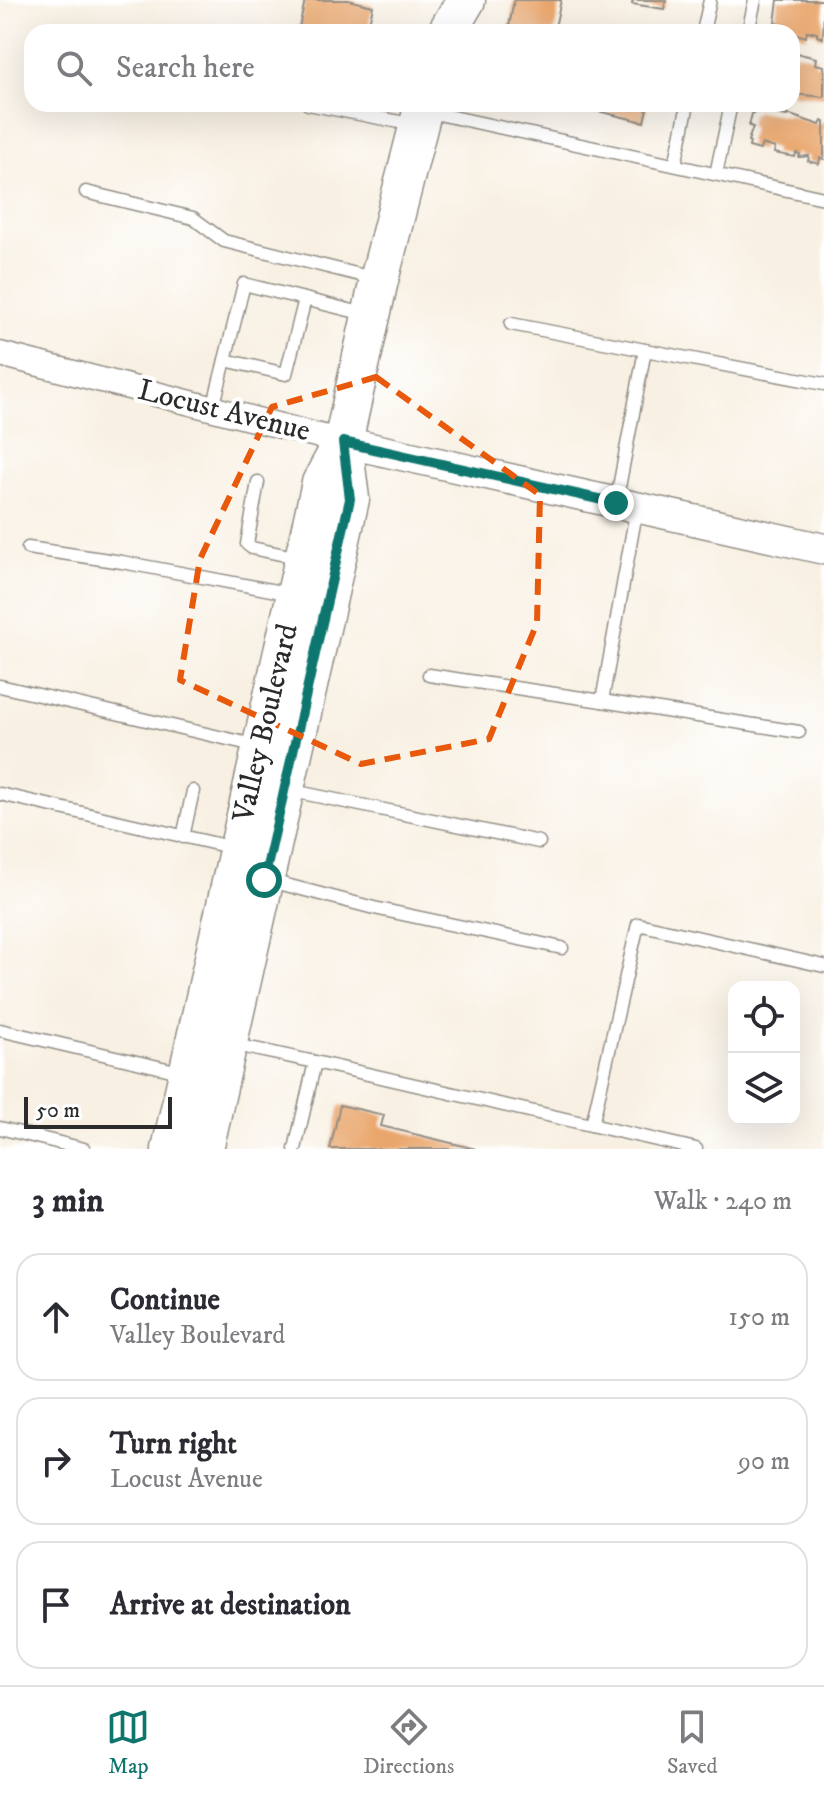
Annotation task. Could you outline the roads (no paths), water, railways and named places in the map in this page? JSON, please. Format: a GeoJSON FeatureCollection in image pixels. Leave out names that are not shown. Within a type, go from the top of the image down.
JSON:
{"type":"FeatureCollection","features":[{"type":"Feature","properties":{"kind":"main road"},"geometry":{"type":"LineString","coordinates":[[432,0],[434,24]]}},
{"type":"Feature","properties":{"kind":"main road"},"geometry":{"type":"LineString","coordinates":[[452,24],[466,0]]}},
{"type":"Feature","properties":{"kind":"main road","name":"Valley Boulevard"},"geometry":{"type":"LineString","coordinates":[[171,1149],[321,483],[343,442],[421,113]]}},
{"type":"Feature","properties":{"kind":"main road","name":"Valley Boulevard"},"geometry":{"type":"LineString","coordinates":[[204,1149],[350,499],[343,442]]}},
{"type":"Feature","properties":{"kind":"street","name":"Locust Avenue"},"geometry":{"type":"LineString","coordinates":[[0,354],[343,442],[824,549]]}},
{"type":"Feature","properties":{"kind":"lane"},"geometry":{"type":"LineString","coordinates":[[705,24],[710,0]]}},
{"type":"Feature","properties":{"kind":"lane"},"geometry":{"type":"LineString","coordinates":[[750,24],[755,0]]}},
{"type":"Feature","properties":{"kind":"lane"},"geometry":{"type":"LineString","coordinates":[[675,165],[686,112]]}},
{"type":"Feature","properties":{"kind":"lane"},"geometry":{"type":"LineString","coordinates":[[716,174],[729,112]]}},
{"type":"Feature","properties":{"kind":"lane"},"geometry":{"type":"LineString","coordinates":[[421,113],[824,198]]}},
{"type":"Feature","properties":{"kind":"lane"},"geometry":{"type":"LineString","coordinates":[[86,192],[193,218],[224,241],[376,298]]}},
{"type":"Feature","properties":{"kind":"lane"},"geometry":{"type":"LineString","coordinates":[[213,408],[244,284],[305,299],[376,298]]}},
{"type":"Feature","properties":{"kind":"lane"},"geometry":{"type":"LineString","coordinates":[[225,360],[286,374],[305,299]]}},
{"type":"Feature","properties":{"kind":"lane"},"geometry":{"type":"LineString","coordinates":[[511,324],[824,384]]}},
{"type":"Feature","properties":{"kind":"lane"},"geometry":{"type":"LineString","coordinates":[[602,701],[645,350]]}},
{"type":"Feature","properties":{"kind":"lane"},"geometry":{"type":"LineString","coordinates":[[258,482],[247,544],[300,577]]}},
{"type":"Feature","properties":{"kind":"lane"},"geometry":{"type":"LineString","coordinates":[[28,548],[122,562],[300,577]]}},
{"type":"Feature","properties":{"kind":"lane"},"geometry":{"type":"LineString","coordinates":[[429,675],[799,732]]}},
{"type":"Feature","properties":{"kind":"lane"},"geometry":{"type":"LineString","coordinates":[[0,686],[261,747]]}},
{"type":"Feature","properties":{"kind":"lane"},"geometry":{"type":"LineString","coordinates":[[284,790],[539,842]]}},
{"type":"Feature","properties":{"kind":"lane"},"geometry":{"type":"LineString","coordinates":[[183,837],[193,791]]}},
{"type":"Feature","properties":{"kind":"lane"},"geometry":{"type":"LineString","coordinates":[[0,794],[237,849]]}},
{"type":"Feature","properties":{"kind":"lane"},"geometry":{"type":"LineString","coordinates":[[264,880],[374,908],[562,948]]}},
{"type":"Feature","properties":{"kind":"lane"},"geometry":{"type":"LineString","coordinates":[[592,1125],[638,924],[824,966]]}},
{"type":"Feature","properties":{"kind":"lane"},"geometry":{"type":"LineString","coordinates":[[0,1030],[188,1074]]}},
{"type":"Feature","properties":{"kind":"lane"},"geometry":{"type":"LineString","coordinates":[[228,1043],[696,1149]]}},
{"type":"Feature","properties":{"kind":"lane"},"geometry":{"type":"LineString","coordinates":[[295,1149],[315,1062]]}},
{"type":"Feature","properties":{"kind":"lane"},"geometry":{"type":"LineString","coordinates":[[0,1128],[84,1149]]}}]}
